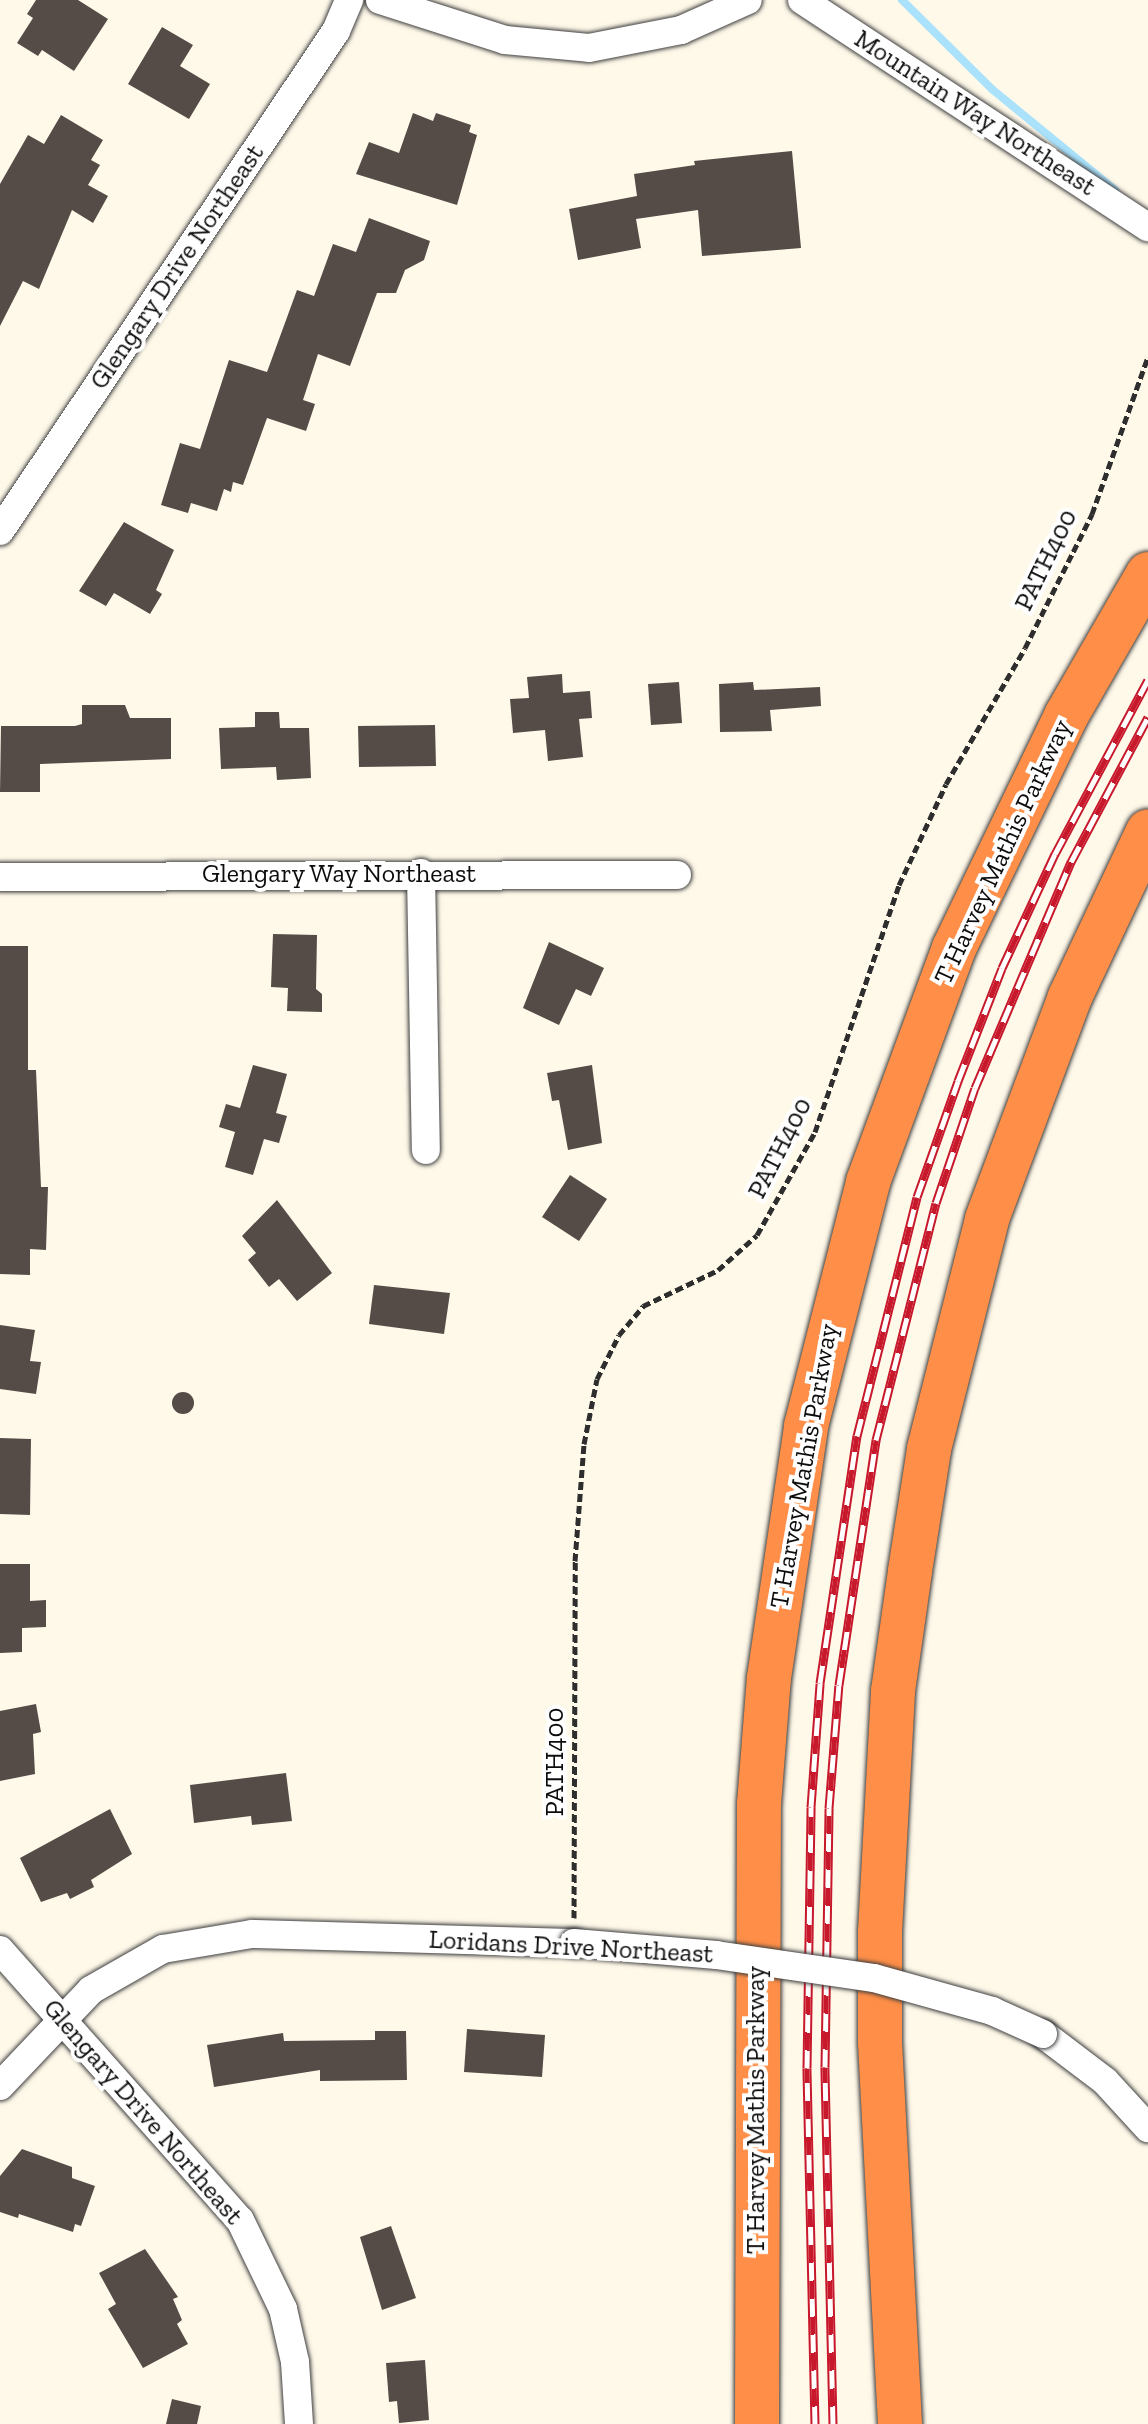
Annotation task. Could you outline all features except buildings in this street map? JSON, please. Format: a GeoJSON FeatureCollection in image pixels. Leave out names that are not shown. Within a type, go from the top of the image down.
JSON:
{"type":"FeatureCollection","features":[{"type":"Feature","properties":{"kind":"highway","name":"T Harvey Mathis Parkway"},"geometry":{"type":"LineString","coordinates":[[757,2424],[759,1804],[769,1678],[806,1426],[868,1182],[954,948],[1066,716],[1148,574]]}},
{"type":"Feature","properties":{"kind":"highway"},"geometry":{"type":"LineString","coordinates":[[900,2424],[880,2042],[880,1932],[893,1691],[910,1571],[929,1449],[987,1219],[1070,997],[1148,831]]}},
{"type":"Feature","properties":{"kind":"street","name":"Glengary Drive Northeast"},"geometry":{"type":"LineString","coordinates":[[0,531],[336,31],[349,0]]}},
{"type":"Feature","properties":{"kind":"street"},"geometry":{"type":"LineString","coordinates":[[380,0],[505,40],[589,48],[681,30],[748,0]]}},
{"type":"Feature","properties":{"kind":"street","name":"Mountain Way Northeast"},"geometry":{"type":"LineString","coordinates":[[802,0],[1148,227]]}},
{"type":"Feature","properties":{"kind":"street"},"geometry":{"type":"LineString","coordinates":[[421,873],[426,1150]]}},
{"type":"Feature","properties":{"kind":"street","name":"Glengary Way Northeast"},"geometry":{"type":"LineString","coordinates":[[0,877],[421,873],[677,875]]}},
{"type":"Feature","properties":{"kind":"street","name":"Loridans Drive Northeast"},"geometry":{"type":"LineString","coordinates":[[0,2086],[61,2017],[125,1967],[163,1949],[207,1939],[294,1934],[574,1943],[716,1955],[874,1978],[992,2011],[1043,2034],[1105,2081],[1148,2128]]}},
{"type":"Feature","properties":{"kind":"street","name":"Glengary Drive Northeast"},"geometry":{"type":"LineString","coordinates":[[0,1950],[216,2187],[262,2257],[283,2309],[295,2362],[299,2424]]}},
{"type":"Feature","properties":{"kind":"path","name":"PATH400"},"geometry":{"type":"LineString","coordinates":[[574,1943],[575,1561],[584,1444],[597,1379],[619,1335],[643,1306],[718,1270],[757,1235],[815,1132],[899,885],[946,784],[1025,648],[1092,514],[1146,360]]}},
{"type":"Feature","properties":{"kind":"waterway"},"geometry":{"type":"LineString","coordinates":[[902,0],[993,90],[1115,190]]}},
{"type":"Feature","properties":{"kind":"railway"},"geometry":{"type":"LineString","coordinates":[[815,2424],[807,2068],[811,1807],[820,1683],[857,1436],[917,1197],[958,1081],[1002,968],[1055,854],[1148,680]]}},
{"type":"Feature","properties":{"kind":"railway"},"geometry":{"type":"LineString","coordinates":[[833,2424],[825,2067],[829,1808],[839,1685],[876,1440],[936,1203],[975,1088],[1071,862],[1148,717]]}}]}
